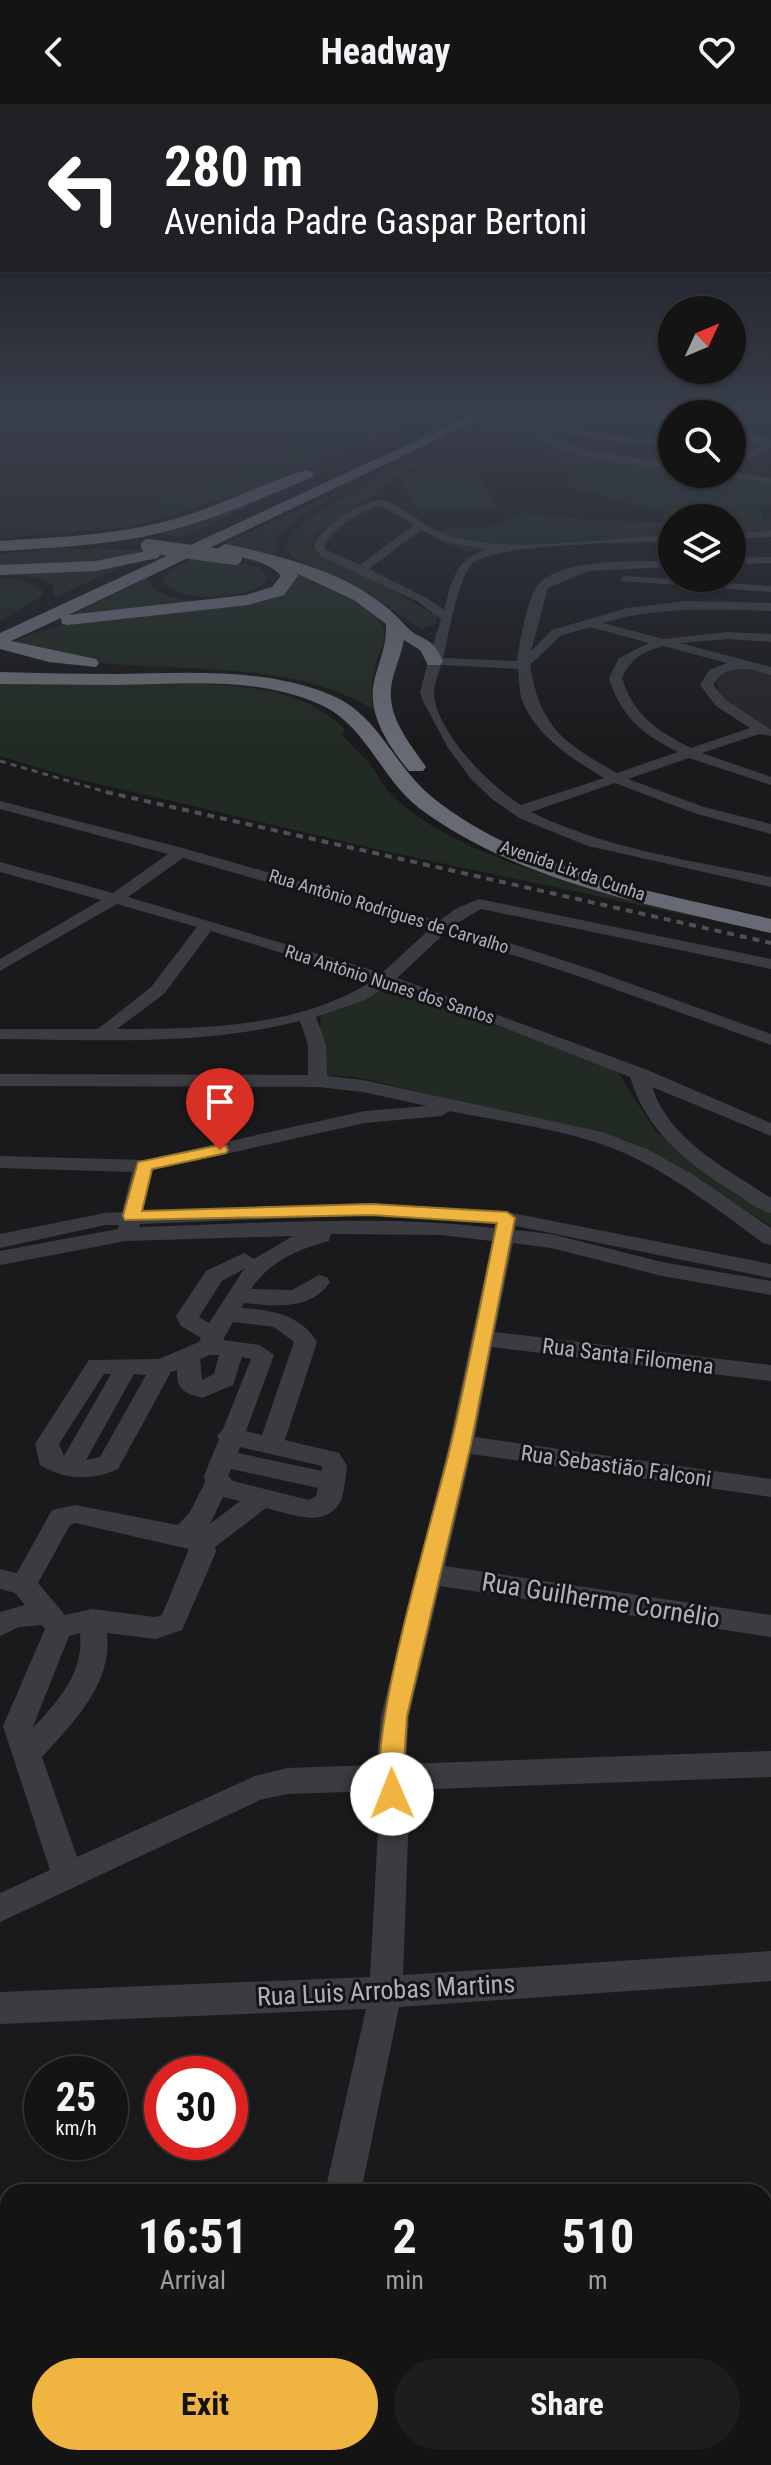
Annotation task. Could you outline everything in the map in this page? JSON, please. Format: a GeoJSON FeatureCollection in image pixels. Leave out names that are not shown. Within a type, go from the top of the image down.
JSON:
{"type":"FeatureCollection","features":[{"type":"Feature","properties":{"kind":"highway"},"geometry":{"type":"LineString","coordinates":[[0,548],[156,529],[173,523]]}},
{"type":"Feature","properties":{"kind":"highway"},"geometry":{"type":"LineString","coordinates":[[0,572],[95,566],[153,547],[206,523]]}},
{"type":"Feature","properties":{"kind":"highway"},"geometry":{"type":"LineString","coordinates":[[1,642],[124,571],[227,523]]}},
{"type":"Feature","properties":{"kind":"highway"},"geometry":{"type":"LineString","coordinates":[[1,642],[232,549],[267,523]]}},
{"type":"Feature","properties":{"kind":"highway"},"geometry":{"type":"LineString","coordinates":[[56,541],[153,547]]}},
{"type":"Feature","properties":{"kind":"highway"},"geometry":{"type":"LineString","coordinates":[[279,544],[286,557],[377,607],[403,634],[428,647],[434,661]]}},
{"type":"Feature","properties":{"kind":"highway"},"geometry":{"type":"LineString","coordinates":[[0,548],[83,545],[232,549],[280,562],[331,583]]}},
{"type":"Feature","properties":{"kind":"highway"},"geometry":{"type":"LineString","coordinates":[[124,571],[153,547]]}},
{"type":"Feature","properties":{"kind":"highway"},"geometry":{"type":"LineString","coordinates":[[1,642],[77,618],[238,602],[264,596],[285,586],[290,576],[280,565],[232,549],[160,570],[154,576],[159,588],[196,599],[220,599],[255,593],[272,583],[275,578],[266,567],[232,549]]}},
{"type":"Feature","properties":{"kind":"highway"},"geometry":{"type":"LineString","coordinates":[[0,572],[25,576],[50,592],[1,642]]}},
{"type":"Feature","properties":{"kind":"highway"},"geometry":{"type":"LineString","coordinates":[[403,634],[440,636]]}},
{"type":"Feature","properties":{"kind":"highway","name":"Avenida Lix da Cunha"},"geometry":{"type":"LineString","coordinates":[[403,634],[397,640],[381,691],[382,704],[397,740],[417,769],[448,796],[489,823],[628,873],[771,904]]}},
{"type":"Feature","properties":{"kind":"highway"},"geometry":{"type":"LineString","coordinates":[[1,642],[37,664],[229,679]]}},
{"type":"Feature","properties":{"kind":"highway"},"geometry":{"type":"LineString","coordinates":[[1,642],[89,663],[245,673],[302,682],[361,706],[397,740]]}},
{"type":"Feature","properties":{"kind":"highway","name":"Avenida Lix da Cunha"},"geometry":{"type":"LineString","coordinates":[[0,680],[229,679],[302,692],[339,705],[353,716],[407,787],[450,819],[492,843],[609,886],[771,926]]}},
{"type":"Feature","properties":{"kind":"street"},"geometry":{"type":"LineString","coordinates":[[340,523],[329,530],[319,544],[320,550],[421,599],[446,617]]}},
{"type":"Feature","properties":{"kind":"street"},"geometry":{"type":"LineString","coordinates":[[418,523],[434,534],[482,550],[658,539]]}},
{"type":"Feature","properties":{"kind":"street"},"geometry":{"type":"LineString","coordinates":[[361,570],[421,525]]}},
{"type":"Feature","properties":{"kind":"street"},"geometry":{"type":"LineString","coordinates":[[409,536],[434,534]]}},
{"type":"Feature","properties":{"kind":"street"},"geometry":{"type":"LineString","coordinates":[[746,535],[771,534]]}},
{"type":"Feature","properties":{"kind":"street"},"geometry":{"type":"LineString","coordinates":[[482,550],[464,566],[440,636],[427,693],[431,710],[481,782],[519,811],[556,828],[616,848],[771,882]]}},
{"type":"Feature","properties":{"kind":"street"},"geometry":{"type":"LineString","coordinates":[[746,561],[771,560]]}},
{"type":"Feature","properties":{"kind":"street"},"geometry":{"type":"LineString","coordinates":[[349,566],[372,563]]}},
{"type":"Feature","properties":{"kind":"street"},"geometry":{"type":"LineString","coordinates":[[658,565],[597,567],[560,575],[543,586],[523,665],[531,705],[542,722],[574,753],[617,779],[698,811],[771,829]]}},
{"type":"Feature","properties":{"kind":"street"},"geometry":{"type":"LineString","coordinates":[[627,566],[634,579]]}},
{"type":"Feature","properties":{"kind":"street"},"geometry":{"type":"LineString","coordinates":[[540,594],[569,581],[634,579],[771,589]]}},
{"type":"Feature","properties":{"kind":"street"},"geometry":{"type":"LineString","coordinates":[[421,599],[452,599]]}},
{"type":"Feature","properties":{"kind":"street"},"geometry":{"type":"LineString","coordinates":[[529,633],[556,633],[637,610],[723,605],[771,607]]}},
{"type":"Feature","properties":{"kind":"street"},"geometry":{"type":"LineString","coordinates":[[588,623],[771,671]]}},
{"type":"Feature","properties":{"kind":"street"},"geometry":{"type":"LineString","coordinates":[[434,661],[523,665],[556,633]]}},
{"type":"Feature","properties":{"kind":"street"},"geometry":{"type":"LineString","coordinates":[[771,638],[719,635],[659,642],[638,651],[624,662],[617,684],[623,700],[637,717],[689,753],[771,781]]}},
{"type":"Feature","properties":{"kind":"street"},"geometry":{"type":"LineString","coordinates":[[740,663],[713,673],[706,685],[721,703],[764,732]]}},
{"type":"Feature","properties":{"kind":"street"},"geometry":{"type":"LineString","coordinates":[[519,811],[689,753],[764,732]]}},
{"type":"Feature","properties":{"kind":"street","name":"Rua Antônio Rodrigues de Carvalho"},"geometry":{"type":"LineString","coordinates":[[0,805],[181,852],[445,927],[602,978],[771,1040]]}},
{"type":"Feature","properties":{"kind":"street"},"geometry":{"type":"LineString","coordinates":[[0,966],[116,898],[181,852]]}},
{"type":"Feature","properties":{"kind":"street","name":"Rua Antônio Nunes dos Santos"},"geometry":{"type":"LineString","coordinates":[[0,867],[116,898],[387,980],[638,1073],[771,1130]]}},
{"type":"Feature","properties":{"kind":"street"},"geometry":{"type":"LineString","coordinates":[[0,1034],[226,1032],[307,1016],[361,995],[387,980],[462,912],[479,904],[771,964]]}},
{"type":"Feature","properties":{"kind":"street"},"geometry":{"type":"LineString","coordinates":[[104,1033],[108,1026],[145,1003],[164,985],[207,925]]}},
{"type":"Feature","properties":{"kind":"street"},"geometry":{"type":"LineString","coordinates":[[0,948],[23,955]]}},
{"type":"Feature","properties":{"kind":"street"},"geometry":{"type":"LineString","coordinates":[[307,1016],[317,1045],[318,1081]]}},
{"type":"Feature","properties":{"kind":"street"},"geometry":{"type":"LineString","coordinates":[[638,1073],[640,1085],[658,1116],[682,1148],[771,1207]]}},
{"type":"Feature","properties":{"kind":"street"},"geometry":{"type":"LineString","coordinates":[[0,1080],[318,1081],[363,1086],[595,1136],[640,1153],[685,1178],[771,1238]]}},
{"type":"Feature","properties":{"kind":"street"},"geometry":{"type":"LineString","coordinates":[[363,1086],[372,1100],[365,1117]]}},
{"type":"Feature","properties":{"kind":"street"},"geometry":{"type":"LineString","coordinates":[[0,1162],[144,1166],[365,1117],[462,1108]]}},
{"type":"Feature","properties":{"kind":"street"},"geometry":{"type":"LineString","coordinates":[[129,1225],[144,1166]]}},
{"type":"Feature","properties":{"kind":"street"},"geometry":{"type":"LineString","coordinates":[[0,1258],[129,1225],[371,1209],[506,1226],[770,1273]]}},
{"type":"Feature","properties":{"kind":"street"},"geometry":{"type":"LineString","coordinates":[[0,1241],[105,1219],[129,1225],[202,1231],[506,1226]]}},
{"type":"Feature","properties":{"kind":"street"},"geometry":{"type":"LineString","coordinates":[[345,2184],[386,1992],[394,1812],[390,1776],[395,1716],[461,1444],[506,1226]]}},
{"type":"Feature","properties":{"kind":"street"},"geometry":{"type":"LineString","coordinates":[[210,1347],[238,1287],[265,1260],[298,1241],[361,1227]]}},
{"type":"Feature","properties":{"kind":"street"},"geometry":{"type":"LineString","coordinates":[[202,1231],[221,1238],[238,1287],[277,1321],[301,1334],[306,1342],[305,1353],[271,1445]]}},
{"type":"Feature","properties":{"kind":"street"},"geometry":{"type":"LineString","coordinates":[[210,1347],[187,1316],[214,1276],[238,1287],[297,1296],[307,1293],[319,1282]]}},
{"type":"Feature","properties":{"kind":"street","name":"Rua Santa Filomena"},"geometry":{"type":"LineString","coordinates":[[485,1338],[771,1373]]}},
{"type":"Feature","properties":{"kind":"street"},"geometry":{"type":"LineString","coordinates":[[162,1367],[109,1463],[91,1469],[70,1467],[49,1459],[47,1444],[93,1370],[116,1365],[162,1367],[210,1347],[257,1351],[263,1359],[193,1540]]}},
{"type":"Feature","properties":{"kind":"street","name":"Rua Sebastião Falconi"},"geometry":{"type":"LineString","coordinates":[[461,1444],[771,1488]]}},
{"type":"Feature","properties":{"kind":"street"},"geometry":{"type":"LineString","coordinates":[[271,1445],[330,1459],[335,1466],[328,1501],[311,1510],[225,1488],[223,1459],[271,1445]]}},
{"type":"Feature","properties":{"kind":"street"},"geometry":{"type":"LineString","coordinates":[[223,1459],[332,1482]]}},
{"type":"Feature","properties":{"kind":"street"},"geometry":{"type":"LineString","coordinates":[[193,1540],[263,1497]]}},
{"type":"Feature","properties":{"kind":"street"},"geometry":{"type":"LineString","coordinates":[[0,1625],[14,1617],[53,1621],[92,1620],[156,1628],[172,1622],[203,1552],[193,1540],[75,1514],[61,1517],[12,1582],[53,1621]]}},
{"type":"Feature","properties":{"kind":"street","name":"Rua Guilherme Cornélio"},"geometry":{"type":"LineString","coordinates":[[431,1574],[771,1626]]}},
{"type":"Feature","properties":{"kind":"street"},"geometry":{"type":"LineString","coordinates":[[26,1755],[62,1715],[89,1671],[94,1655],[92,1620]]}},
{"type":"Feature","properties":{"kind":"street"},"geometry":{"type":"LineString","coordinates":[[53,1621],[11,1716],[68,1877]]}},
{"type":"Feature","properties":{"kind":"street"},"geometry":{"type":"LineString","coordinates":[[0,1908],[255,1789],[287,1781],[771,1764]]}},
{"type":"Feature","properties":{"kind":"street","name":"Rua Luis Arrobas Martins"},"geometry":{"type":"LineString","coordinates":[[0,2008],[386,1992],[771,1966]]}},
{"type":"Feature","properties":{"kind":"shaded area"},"geometry":{"type":"Polygon","coordinates":[[[0,523],[145,523],[133,527],[0,538],[0,523]]]}},
{"type":"Feature","properties":{"kind":"shaded area"},"geometry":{"type":"Polygon","coordinates":[[[187,523],[213,523],[182,538],[160,533],[187,523]]]}},
{"type":"Feature","properties":{"kind":"shaded area"},"geometry":{"type":"Polygon","coordinates":[[[269,523],[291,523],[274,541],[278,557],[222,545],[269,523]]]}},
{"type":"Feature","properties":{"kind":"shaded area"},"geometry":{"type":"Polygon","coordinates":[[[305,523],[331,523],[313,535],[312,549],[328,561],[354,568],[437,616],[436,624],[422,629],[364,591],[299,562],[285,545],[305,523]]]}},
{"type":"Feature","properties":{"kind":"shaded area"},"geometry":{"type":"Polygon","coordinates":[[[499,523],[658,523],[658,540],[519,545],[467,552],[432,537],[432,533],[451,528],[488,528],[499,523]]]}},
{"type":"Feature","properties":{"kind":"shaded area"},"geometry":{"type":"Polygon","coordinates":[[[746,523],[771,523],[771,536],[746,538],[746,523]]]}},
{"type":"Feature","properties":{"kind":"shaded area"},"geometry":{"type":"Polygon","coordinates":[[[66,548],[155,551],[101,564],[0,569],[0,554],[66,548]]]}},
{"type":"Feature","properties":{"kind":"shaded area"},"geometry":{"type":"Polygon","coordinates":[[[224,551],[268,562],[285,578],[272,589],[254,597],[231,602],[112,610],[63,618],[147,578],[155,589],[170,596],[210,602],[252,596],[280,582],[281,575],[272,567],[221,553],[224,551]]]}},
{"type":"Feature","properties":{"kind":"shaded area"},"geometry":{"type":"Polygon","coordinates":[[[200,555],[255,567],[263,571],[267,579],[246,592],[214,597],[183,593],[162,581],[173,569],[200,555]]]}},
{"type":"Feature","properties":{"kind":"shaded area"},"geometry":{"type":"Polygon","coordinates":[[[128,564],[54,598],[54,586],[38,578],[0,574],[128,564]]]}},
{"type":"Feature","properties":{"kind":"shaded area"},"geometry":{"type":"Polygon","coordinates":[[[295,572],[348,596],[373,614],[381,624],[384,638],[373,678],[373,709],[339,693],[269,675],[86,661],[8,644],[31,634],[86,619],[286,591],[298,577],[295,572]]]}},
{"type":"Feature","properties":{"kind":"shaded area"},"geometry":{"type":"Polygon","coordinates":[[[0,578],[20,579],[42,589],[42,596],[0,621],[0,578]]]}},
{"type":"Feature","properties":{"kind":"shaded area"},"geometry":{"type":"Polygon","coordinates":[[[739,668],[771,674],[771,731],[721,697],[716,680],[721,673],[739,668]]]}},
{"type":"Feature","properties":{"kind":"shaded area"},"geometry":{"type":"Polygon","coordinates":[[[194,683],[275,692],[329,716],[345,730],[342,734],[371,765],[393,796],[421,819],[457,840],[540,873],[705,919],[389,852],[73,778],[0,756],[0,684],[194,683]]]}},
{"type":"Feature","properties":{"kind":"shaded area"},"geometry":{"type":"Polygon","coordinates":[[[388,984],[617,1071],[656,1132],[771,1211],[771,1226],[645,1148],[625,1140],[356,1077],[325,1075],[317,1063],[321,1013],[388,984]]]}},
{"type":"Feature","properties":{"kind":"railway"},"geometry":{"type":"LineString","coordinates":[[0,761],[107,792]]}},
{"type":"Feature","properties":{"kind":"railway"},"geometry":{"type":"LineString","coordinates":[[107,792],[771,943]]}},
{"type":"Feature","properties":{"kind":"railway"},"geometry":{"type":"LineString","coordinates":[[107,792],[113,794]]}},
{"type":"Feature","properties":{"kind":"route"},"geometry":{"type":"LineString","coordinates":[[220,1150],[144,1166],[132,1216],[371,1209],[507,1218],[485,1338],[395,1716],[390,1776],[392,1794]]}}]}
